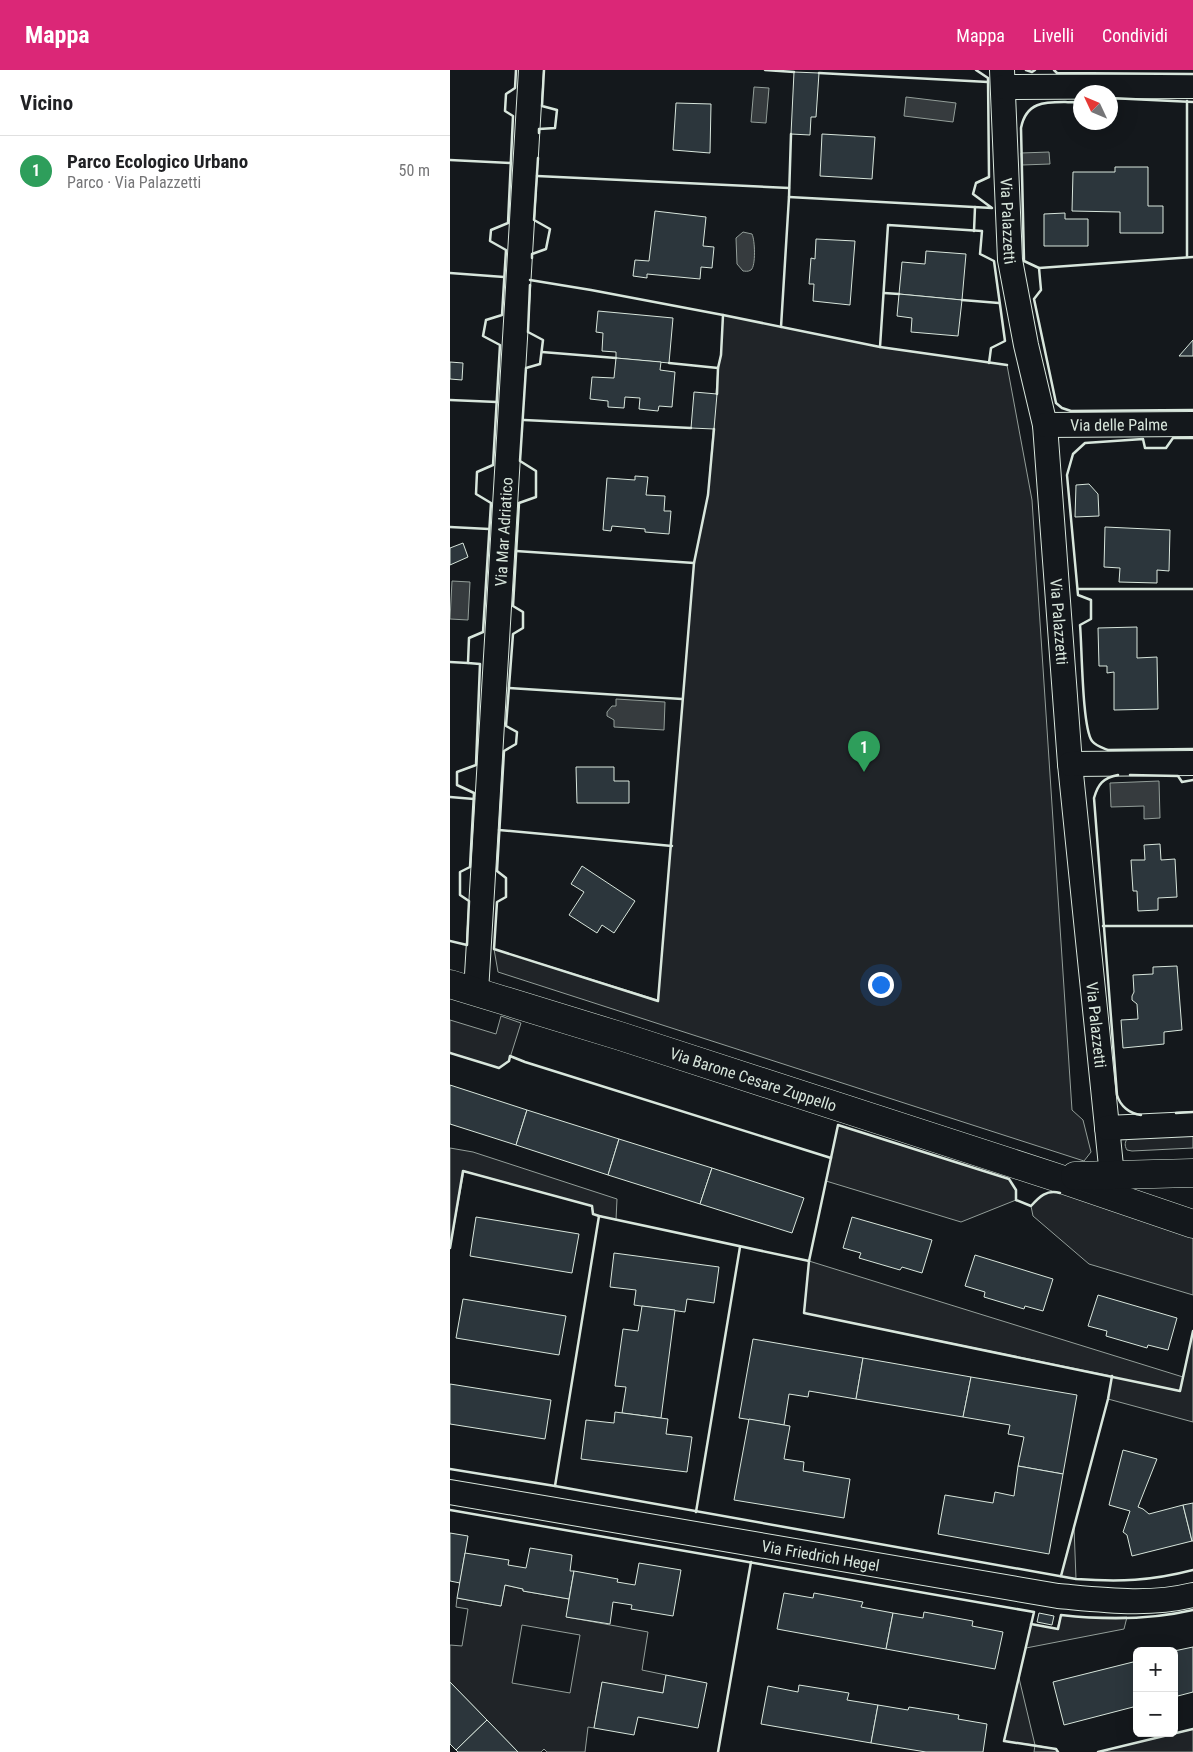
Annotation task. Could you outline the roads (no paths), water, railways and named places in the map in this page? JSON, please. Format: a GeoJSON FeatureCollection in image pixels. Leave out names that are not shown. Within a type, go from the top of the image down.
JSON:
{"type":"FeatureCollection","features":[{"type":"Feature","properties":{"kind":"main road","name":"Via Barone Cesare Zuppello"},"geometry":{"type":"LineString","coordinates":[[450,984],[620,1036],[1055,1177],[1193,1224]]}},
{"type":"Feature","properties":{"kind":"main road","name":"Via Barone Cesare Zuppello"},"geometry":{"type":"LineString","coordinates":[[1055,1177],[1193,1173]]}},
{"type":"Feature","properties":{"kind":"street","name":"Via Mar Adriatico"},"geometry":{"type":"LineString","coordinates":[[476,992],[531,70]]}},
{"type":"Feature","properties":{"kind":"street"},"geometry":{"type":"LineString","coordinates":[[1003,78],[1193,86]]}},
{"type":"Feature","properties":{"kind":"street","name":"Via Palazzetti"},"geometry":{"type":"LineString","coordinates":[[1003,78],[1010,260],[1026,345],[1045,425],[1070,764],[1112,1176]]}},
{"type":"Feature","properties":{"kind":"street","name":"Via delle Palme"},"geometry":{"type":"LineString","coordinates":[[1045,425],[1193,424]]}},
{"type":"Feature","properties":{"kind":"street"},"geometry":{"type":"LineString","coordinates":[[1070,764],[1193,763]]}},
{"type":"Feature","properties":{"kind":"street"},"geometry":{"type":"LineString","coordinates":[[1107,1128],[1193,1124]]}},
{"type":"Feature","properties":{"kind":"street","name":"Via Friedrich Hegel"},"geometry":{"type":"LineString","coordinates":[[450,1492],[1058,1596],[1127,1602],[1174,1600],[1193,1595]]}},
{"type":"Feature","properties":{"kind":"place","name":"Parco Ecologico Urbano"},"geometry":{"type":"Point","coordinates":[864,772]}}]}
